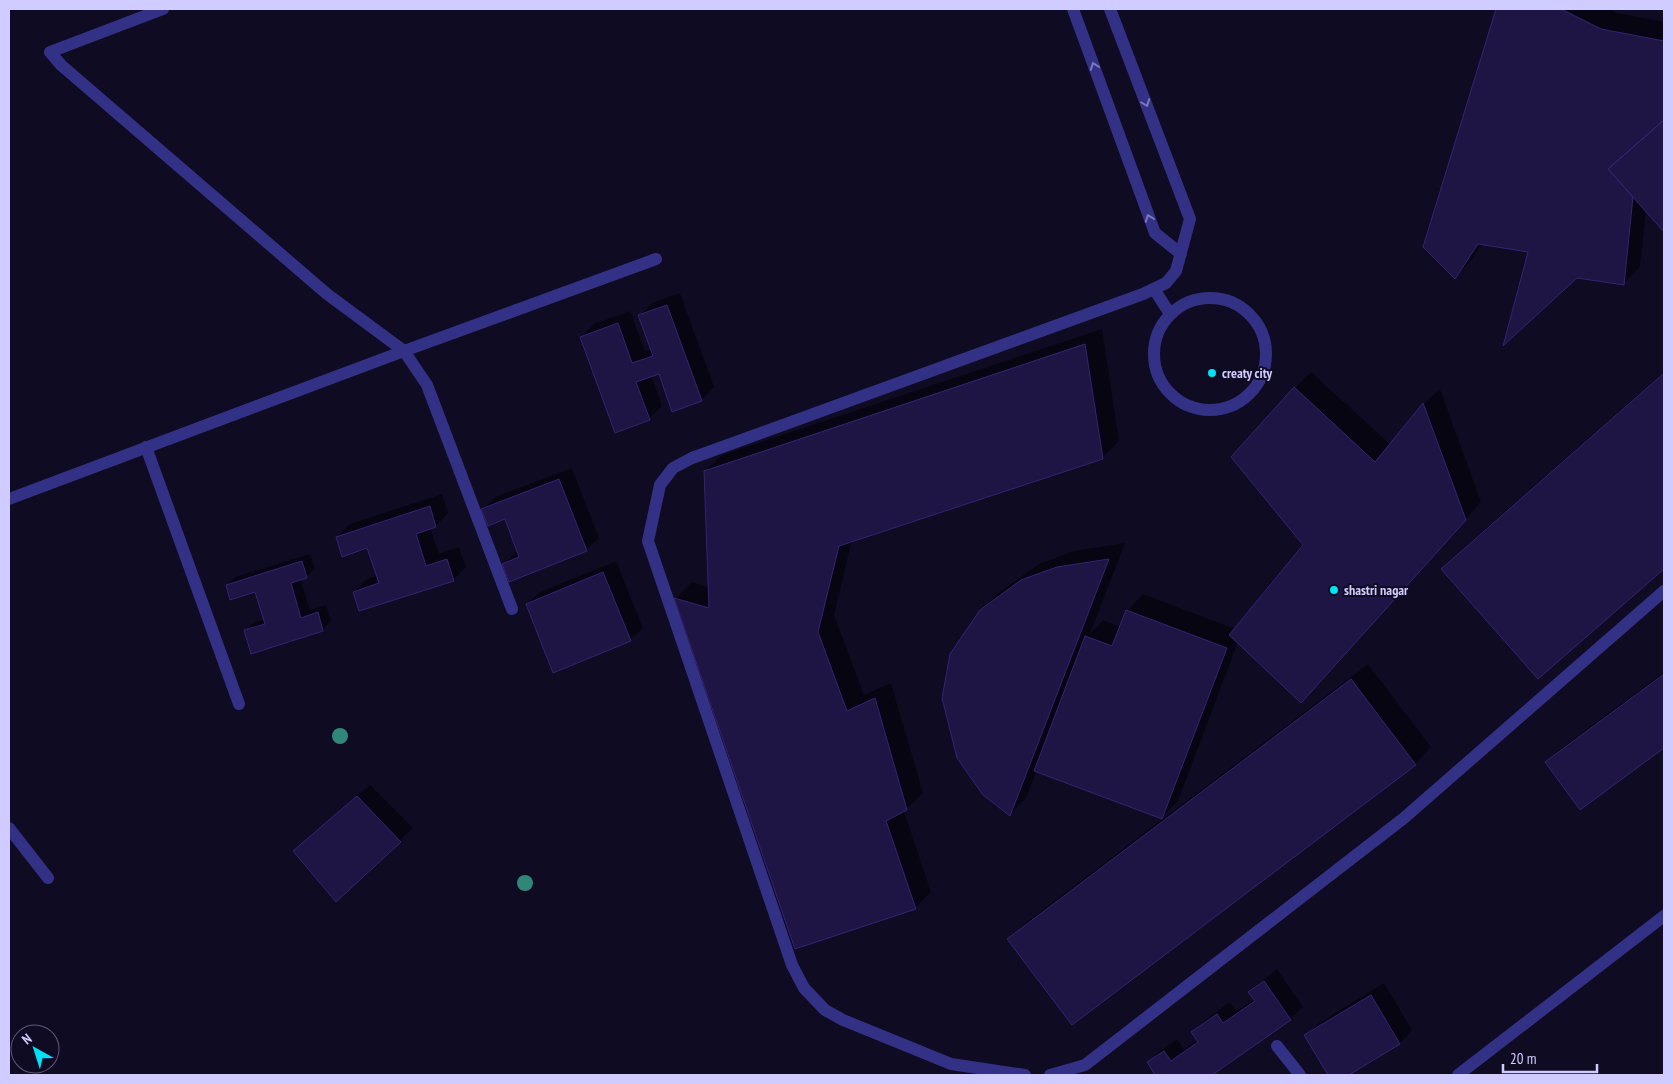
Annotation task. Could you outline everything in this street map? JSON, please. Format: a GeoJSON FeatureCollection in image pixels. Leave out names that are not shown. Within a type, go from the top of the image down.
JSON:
{"type":"FeatureCollection","features":[{"type":"Feature","properties":{"kind":"street"},"geometry":{"type":"LineString","coordinates":[[162,9],[50,52],[61,65],[327,294],[404,351],[427,385],[512,609]]}},
{"type":"Feature","properties":{"kind":"street"},"geometry":{"type":"LineString","coordinates":[[1073,9],[1155,233],[1181,254]]}},
{"type":"Feature","properties":{"kind":"street"},"geometry":{"type":"LineString","coordinates":[[1026,1075],[951,1064],[843,1020],[825,1010],[804,988],[792,966],[648,541],[660,485],[673,468],[692,458],[1166,283],[1176,271],[1190,219],[1110,9]]}},
{"type":"Feature","properties":{"kind":"street"},"geometry":{"type":"LineString","coordinates":[[9,499],[656,259]]}},
{"type":"Feature","properties":{"kind":"street"},"geometry":{"type":"LineString","coordinates":[[1154,289],[1170,314]]}},
{"type":"Feature","properties":{"kind":"street"},"geometry":{"type":"LineString","coordinates":[[1203,299],[1221,299],[1238,305],[1252,317],[1262,332],[1266,350],[1264,368],[1256,386],[1244,399],[1227,408],[1208,410],[1189,407],[1174,398],[1162,383],[1155,366],[1154,347],[1160,329],[1170,314],[1185,304],[1203,299]]}},
{"type":"Feature","properties":{"kind":"street"},"geometry":{"type":"LineString","coordinates":[[146,447],[239,704]]}},
{"type":"Feature","properties":{"kind":"street"},"geometry":{"type":"LineString","coordinates":[[1050,1075],[1082,1070],[1404,818],[1664,591]]}},
{"type":"Feature","properties":{"kind":"street"},"geometry":{"type":"LineString","coordinates":[[9,828],[48,878]]}},
{"type":"Feature","properties":{"kind":"street"},"geometry":{"type":"LineString","coordinates":[[1458,1075],[1664,916]]}},
{"type":"Feature","properties":{"kind":"street"},"geometry":{"type":"LineString","coordinates":[[1277,1046],[1300,1075]]}},
{"type":"Feature","properties":{"kind":"building"},"geometry":{"type":"Polygon","coordinates":[[[1496,9],[1561,9],[1601,29],[1664,41],[1664,120],[1608,169],[1633,197],[1624,285],[1577,278],[1503,346],[1528,252],[1478,244],[1455,279],[1423,247],[1496,9]]]}},
{"type":"Feature","properties":{"kind":"building"},"geometry":{"type":"Polygon","coordinates":[[[1664,120],[1664,232],[1608,169],[1664,120]]]}},
{"type":"Feature","properties":{"kind":"building"},"geometry":{"type":"Polygon","coordinates":[[[667,305],[702,401],[672,412],[659,374],[636,382],[650,420],[615,433],[580,337],[618,323],[632,363],[653,356],[638,315],[667,305]]]}},
{"type":"Feature","properties":{"kind":"building"},"geometry":{"type":"Polygon","coordinates":[[[1085,344],[1103,459],[839,546],[818,632],[847,711],[875,698],[907,810],[886,821],[916,909],[795,949],[674,598],[709,608],[704,471],[1085,344]]]}},
{"type":"Feature","properties":{"kind":"building"},"geometry":{"type":"Polygon","coordinates":[[[1664,373],[1664,569],[1538,679],[1441,569],[1664,373]]]}},
{"type":"Feature","properties":{"kind":"building","name":"shastri nagar"},"geometry":{"type":"Polygon","coordinates":[[[1294,387],[1375,462],[1423,403],[1466,520],[1301,703],[1229,635],[1303,545],[1231,457],[1294,387]]]}},
{"type":"Feature","properties":{"kind":"building"},"geometry":{"type":"Polygon","coordinates":[[[559,479],[587,551],[509,582],[502,564],[519,557],[505,519],[488,526],[481,509],[559,479]]]}},
{"type":"Feature","properties":{"kind":"building"},"geometry":{"type":"Polygon","coordinates":[[[430,506],[436,527],[416,534],[426,566],[447,559],[454,581],[359,611],[353,592],[379,583],[367,548],[342,557],[336,537],[430,506]]]}},
{"type":"Feature","properties":{"kind":"building"},"geometry":{"type":"Polygon","coordinates":[[[1109,559],[1010,816],[983,795],[957,758],[942,698],[950,654],[980,610],[1021,580],[1057,567],[1109,559]]]}},
{"type":"Feature","properties":{"kind":"building"},"geometry":{"type":"Polygon","coordinates":[[[302,561],[307,578],[291,583],[301,618],[318,612],[323,631],[251,654],[244,630],[265,624],[255,592],[230,600],[226,585],[302,561]]]}},
{"type":"Feature","properties":{"kind":"building"},"geometry":{"type":"Polygon","coordinates":[[[603,572],[631,641],[553,673],[526,604],[603,572]]]}},
{"type":"Feature","properties":{"kind":"building"},"geometry":{"type":"Polygon","coordinates":[[[1126,610],[1227,648],[1162,819],[1034,771],[1085,636],[1112,646],[1126,610]]]}},
{"type":"Feature","properties":{"kind":"building"},"geometry":{"type":"Polygon","coordinates":[[[1664,674],[1664,748],[1580,810],[1545,762],[1664,674]]]}},
{"type":"Feature","properties":{"kind":"building"},"geometry":{"type":"Polygon","coordinates":[[[1351,679],[1416,765],[1072,1025],[1007,939],[1351,679]]]}},
{"type":"Feature","properties":{"kind":"building"},"geometry":{"type":"Polygon","coordinates":[[[357,796],[401,842],[336,902],[293,851],[357,796]]]}},
{"type":"Feature","properties":{"kind":"building"},"geometry":{"type":"Polygon","coordinates":[[[1264,981],[1291,1020],[1212,1075],[1155,1075],[1147,1062],[1164,1051],[1171,1061],[1198,1042],[1191,1032],[1217,1014],[1223,1023],[1255,1001],[1248,992],[1264,981]]]}},
{"type":"Feature","properties":{"kind":"building"},"geometry":{"type":"Polygon","coordinates":[[[1371,995],[1400,1044],[1349,1075],[1328,1075],[1304,1035],[1371,995]]]}},
{"type":"Feature","properties":{"kind":"place","name":"creaty city"},"geometry":{"type":"Point","coordinates":[1212,373]}},
{"type":"Feature","properties":{"kind":"place","name":"shastri nagar"},"geometry":{"type":"Point","coordinates":[1334,590]}}]}
